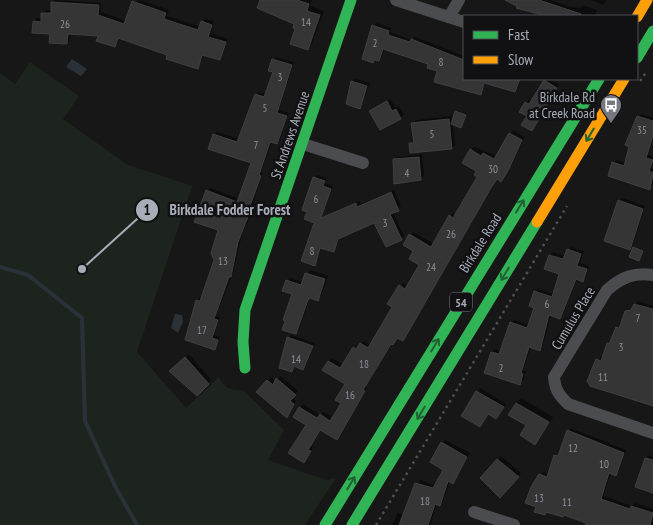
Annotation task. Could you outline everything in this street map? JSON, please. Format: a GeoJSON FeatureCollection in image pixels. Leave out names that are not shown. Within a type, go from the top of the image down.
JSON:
{"type":"FeatureCollection","features":[{"type":"Feature","properties":{"kind":"main road","name":"St Andrews Avenue"},"geometry":{"type":"LineString","coordinates":[[245,368],[242,342],[245,310],[351,0]]}},
{"type":"Feature","properties":{"kind":"main road"},"geometry":{"type":"LineString","coordinates":[[638,15],[647,0]]}},
{"type":"Feature","properties":{"kind":"main road"},"geometry":{"type":"LineString","coordinates":[[638,56],[653,31]]}},
{"type":"Feature","properties":{"kind":"main road","name":"Birkdale Road"},"geometry":{"type":"LineString","coordinates":[[325,525],[598,80]]}},
{"type":"Feature","properties":{"kind":"main road","name":"54"},"geometry":{"type":"LineString","coordinates":[[352,525],[623,80]]}},
{"type":"Feature","properties":{"kind":"street"},"geometry":{"type":"LineString","coordinates":[[396,0],[463,22]]}},
{"type":"Feature","properties":{"kind":"street"},"geometry":{"type":"LineString","coordinates":[[449,17],[460,0]]}},
{"type":"Feature","properties":{"kind":"street"},"geometry":{"type":"LineString","coordinates":[[303,144],[362,163]]}},
{"type":"Feature","properties":{"kind":"street","name":"Cumulus Place"},"geometry":{"type":"LineString","coordinates":[[653,275],[631,274],[619,280],[607,290],[554,377],[554,387],[558,395],[568,404],[653,433]]}},
{"type":"Feature","properties":{"kind":"street"},"geometry":{"type":"LineString","coordinates":[[474,512],[514,525]]}},
{"type":"Feature","properties":{"kind":"shaded area"},"geometry":{"type":"Polygon","coordinates":[[[72,59],[87,69],[81,76],[66,67],[72,59]]]}},
{"type":"Feature","properties":{"kind":"shaded area"},"geometry":{"type":"Polygon","coordinates":[[[30,62],[79,96],[63,119],[128,165],[192,186],[137,352],[186,408],[219,377],[228,388],[244,391],[284,430],[268,460],[327,480],[336,478],[305,525],[0,525],[0,73],[15,84],[30,62]]]}},
{"type":"Feature","properties":{"kind":"shaded area"},"geometry":{"type":"Polygon","coordinates":[[[175,314],[182,315],[183,322],[178,333],[171,328],[175,314]]]}},
{"type":"Feature","properties":{"kind":"building"},"geometry":{"type":"Polygon","coordinates":[[[260,0],[297,0],[309,4],[307,11],[320,15],[308,50],[290,44],[295,29],[293,28],[294,24],[257,8],[260,0]]]}},
{"type":"Feature","properties":{"kind":"building"},"geometry":{"type":"Polygon","coordinates":[[[505,0],[539,0],[581,15],[542,15],[516,8],[517,6],[505,0]]]}},
{"type":"Feature","properties":{"kind":"building"},"geometry":{"type":"Polygon","coordinates":[[[132,1],[166,13],[164,19],[198,30],[201,21],[212,25],[208,37],[226,42],[220,60],[202,55],[198,69],[166,59],[167,55],[118,38],[115,47],[96,41],[98,36],[68,34],[67,44],[49,43],[50,34],[32,33],[33,21],[41,22],[41,13],[51,13],[51,2],[99,5],[98,15],[124,24],[132,1]]]}},
{"type":"Feature","properties":{"kind":"building"},"geometry":{"type":"Polygon","coordinates":[[[372,25],[389,31],[388,35],[410,42],[411,39],[463,60],[463,80],[520,80],[515,92],[484,83],[481,95],[434,82],[437,71],[427,68],[428,64],[383,49],[379,61],[374,60],[373,63],[362,59],[372,25]]]}},
{"type":"Feature","properties":{"kind":"building"},"geometry":{"type":"Polygon","coordinates":[[[272,59],[292,65],[277,113],[287,116],[277,144],[270,142],[259,175],[261,176],[250,206],[252,207],[238,242],[231,277],[229,277],[214,319],[218,320],[212,338],[218,340],[215,350],[185,340],[196,300],[200,301],[214,260],[211,253],[218,230],[194,222],[206,190],[237,202],[251,163],[208,149],[213,134],[237,142],[255,94],[264,97],[273,72],[268,71],[272,59]]]}},
{"type":"Feature","properties":{"kind":"building"},"geometry":{"type":"Polygon","coordinates":[[[544,80],[557,88],[532,131],[521,125],[527,116],[519,112],[525,102],[529,104],[544,80]]]}},
{"type":"Feature","properties":{"kind":"building"},"geometry":{"type":"Polygon","coordinates":[[[351,81],[367,86],[360,109],[346,104],[351,81]]]}},
{"type":"Feature","properties":{"kind":"building"},"geometry":{"type":"Polygon","coordinates":[[[387,101],[392,111],[396,109],[401,119],[380,130],[369,111],[387,101]]]}},
{"type":"Feature","properties":{"kind":"building"},"geometry":{"type":"Polygon","coordinates":[[[455,111],[466,115],[461,128],[451,124],[455,111]]]}},
{"type":"Feature","properties":{"kind":"building"},"geometry":{"type":"Polygon","coordinates":[[[637,116],[653,121],[653,136],[646,158],[653,160],[649,171],[653,173],[650,190],[608,176],[612,162],[624,166],[629,147],[625,145],[637,116]]]}},
{"type":"Feature","properties":{"kind":"building"},"geometry":{"type":"Polygon","coordinates":[[[449,119],[452,149],[410,153],[409,143],[414,143],[411,123],[449,119]]]}},
{"type":"Feature","properties":{"kind":"building"},"geometry":{"type":"Polygon","coordinates":[[[509,133],[522,140],[509,169],[501,182],[497,179],[491,188],[403,341],[397,338],[393,345],[391,344],[363,390],[365,391],[337,440],[320,430],[308,450],[311,451],[304,463],[288,453],[306,425],[293,417],[299,407],[317,418],[320,414],[330,421],[341,403],[335,400],[345,384],[322,370],[328,361],[340,368],[353,347],[356,349],[360,343],[368,348],[392,307],[387,304],[399,285],[405,289],[419,265],[409,259],[413,251],[403,245],[409,234],[431,247],[449,215],[453,218],[477,177],[474,175],[476,171],[462,163],[470,149],[481,156],[483,153],[494,159],[509,133]]]}},
{"type":"Feature","properties":{"kind":"building"},"geometry":{"type":"Polygon","coordinates":[[[419,157],[421,180],[394,184],[393,159],[419,157]]]}},
{"type":"Feature","properties":{"kind":"building"},"geometry":{"type":"Polygon","coordinates":[[[313,177],[325,181],[323,186],[331,189],[321,218],[356,203],[357,207],[391,192],[399,211],[390,214],[402,240],[386,247],[374,223],[338,239],[334,252],[320,248],[315,266],[301,261],[314,223],[304,219],[307,212],[302,210],[313,177]]]}},
{"type":"Feature","properties":{"kind":"building"},"geometry":{"type":"Polygon","coordinates":[[[618,200],[643,209],[630,250],[604,241],[618,200]]]}},
{"type":"Feature","properties":{"kind":"building"},"geometry":{"type":"Polygon","coordinates":[[[633,247],[643,251],[639,261],[629,257],[633,247]]]}},
{"type":"Feature","properties":{"kind":"building"},"geometry":{"type":"Polygon","coordinates":[[[567,249],[581,254],[577,266],[587,269],[583,282],[576,279],[560,319],[549,315],[540,351],[529,347],[521,373],[523,374],[520,385],[484,373],[491,352],[499,354],[510,322],[527,328],[534,308],[529,306],[534,291],[552,297],[559,274],[544,269],[549,255],[563,259],[567,249]]]}},
{"type":"Feature","properties":{"kind":"building"},"geometry":{"type":"Polygon","coordinates":[[[305,273],[325,279],[318,301],[310,298],[308,300],[296,334],[282,330],[285,321],[283,320],[292,294],[282,291],[286,280],[301,285],[305,273]]]}},
{"type":"Feature","properties":{"kind":"building"},"geometry":{"type":"Polygon","coordinates":[[[634,304],[653,309],[653,406],[590,386],[587,381],[596,359],[601,361],[607,343],[609,344],[616,327],[619,328],[625,311],[631,310],[634,304]]]}},
{"type":"Feature","properties":{"kind":"building"},"geometry":{"type":"Polygon","coordinates":[[[287,337],[313,346],[303,370],[294,366],[292,372],[279,368],[287,337]]]}},
{"type":"Feature","properties":{"kind":"building"},"geometry":{"type":"Polygon","coordinates":[[[185,357],[209,384],[197,396],[169,371],[185,357]]]}},
{"type":"Feature","properties":{"kind":"building"},"geometry":{"type":"Polygon","coordinates":[[[276,378],[296,395],[290,401],[294,404],[287,418],[256,392],[267,380],[273,385],[276,378]]]}},
{"type":"Feature","properties":{"kind":"building"},"geometry":{"type":"Polygon","coordinates":[[[476,391],[504,407],[496,419],[488,414],[480,427],[461,416],[476,391]]]}},
{"type":"Feature","properties":{"kind":"building"},"geometry":{"type":"Polygon","coordinates":[[[516,403],[549,422],[535,445],[520,435],[526,425],[508,415],[516,403]]]}},
{"type":"Feature","properties":{"kind":"building"},"geometry":{"type":"Polygon","coordinates":[[[567,430],[624,453],[616,476],[609,473],[601,499],[630,509],[631,506],[653,513],[650,525],[585,525],[586,523],[564,515],[563,517],[546,512],[545,515],[534,512],[536,507],[525,503],[531,487],[539,474],[547,477],[554,455],[558,456],[567,430]]]}},
{"type":"Feature","properties":{"kind":"building"},"geometry":{"type":"Polygon","coordinates":[[[441,442],[467,457],[453,484],[448,481],[440,506],[435,504],[428,525],[399,525],[415,483],[433,488],[443,470],[430,462],[441,442]]]}},
{"type":"Feature","properties":{"kind":"building"},"geometry":{"type":"Polygon","coordinates":[[[645,458],[653,460],[653,493],[635,487],[645,458]]]}},
{"type":"Feature","properties":{"kind":"building"},"geometry":{"type":"Polygon","coordinates":[[[497,459],[519,477],[500,498],[480,478],[497,459]]]}},
{"type":"Feature","properties":{"kind":"waterway"},"geometry":{"type":"LineString","coordinates":[[0,267],[28,275],[82,318],[85,421],[115,486],[137,525]]}},
{"type":"Feature","properties":{"kind":"traffic: fast"},"geometry":{"type":"LineString","coordinates":[[245,368],[243,342],[245,310],[351,0]]}},
{"type":"Feature","properties":{"kind":"traffic: fast"},"geometry":{"type":"LineString","coordinates":[[638,56],[653,31]]}},
{"type":"Feature","properties":{"kind":"traffic: fast"},"geometry":{"type":"LineString","coordinates":[[325,525],[598,80]]}},
{"type":"Feature","properties":{"kind":"traffic: fast"},"geometry":{"type":"LineString","coordinates":[[352,525],[537,222]]}},
{"type":"Feature","properties":{"kind":"traffic: slow"},"geometry":{"type":"LineString","coordinates":[[638,15],[647,0]]}},
{"type":"Feature","properties":{"kind":"traffic: slow"},"geometry":{"type":"LineString","coordinates":[[537,222],[623,80]]}},
{"type":"Feature","properties":{"kind":"place","name":"Birkdale Rd at Creek Road"},"geometry":{"type":"Point","coordinates":[611,124]}},
{"type":"Feature","properties":{"kind":"place","name":"Birkdale Fodder Forest"},"geometry":{"type":"Point","coordinates":[82,269]}}]}
